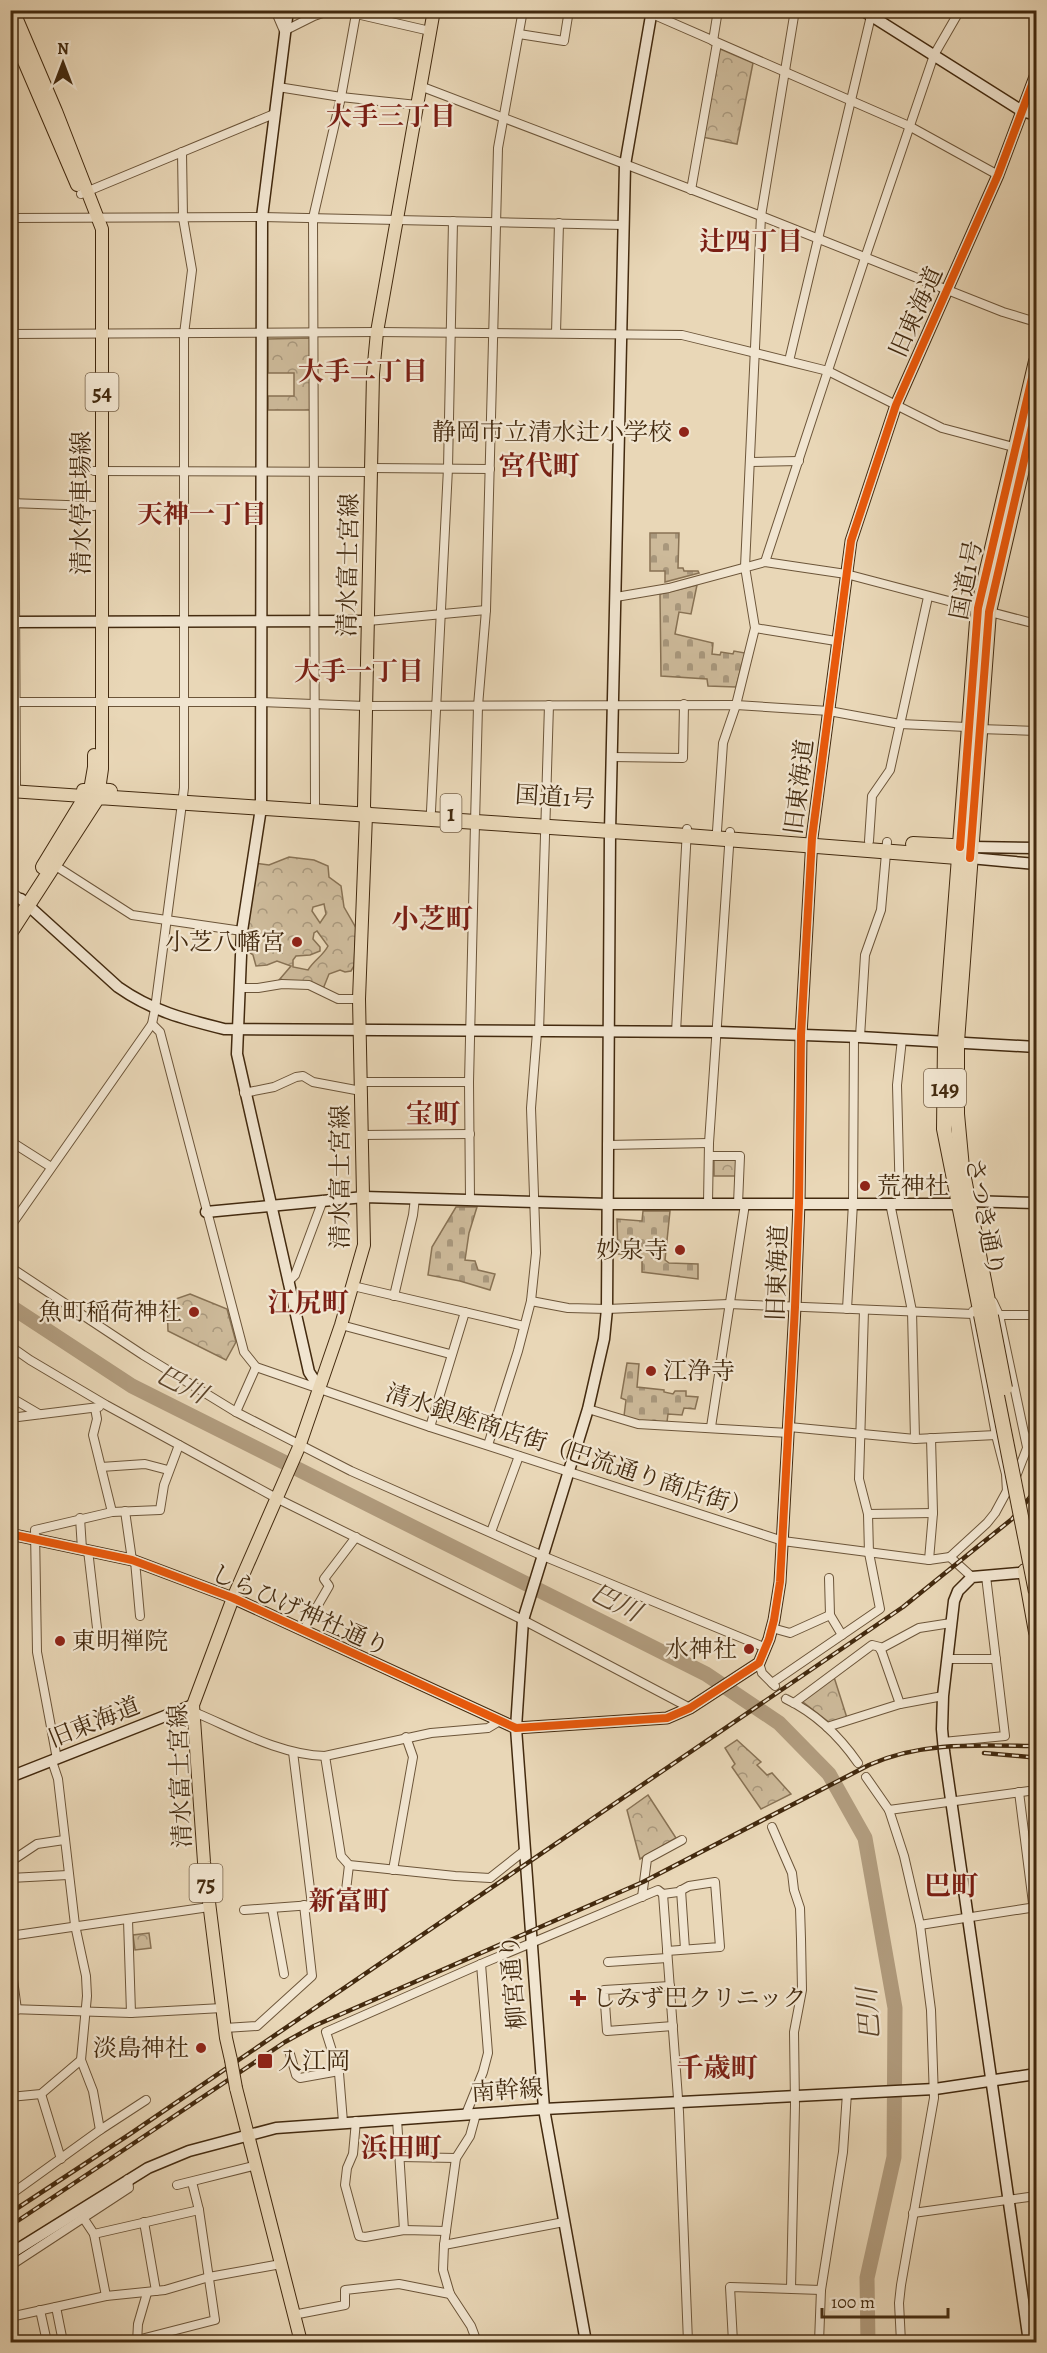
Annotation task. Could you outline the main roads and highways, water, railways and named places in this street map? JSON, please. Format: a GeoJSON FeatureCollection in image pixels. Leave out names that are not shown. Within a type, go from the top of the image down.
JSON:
{"type":"FeatureCollection","features":[{"type":"Feature","properties":{"kind":"highway","name":"国道1号"},"geometry":{"type":"LineString","coordinates":[[94,793],[965,852],[983,610],[1022,449],[1036,361]]}},
{"type":"Feature","properties":{"kind":"highway","name":"国道1号"},"geometry":{"type":"LineString","coordinates":[[1022,449],[1036,409]]}},
{"type":"Feature","properties":{"kind":"highway"},"geometry":{"type":"LineString","coordinates":[[10,915],[20,898],[52,863],[94,793]]}},
{"type":"Feature","properties":{"kind":"highway","name":"国道1号"},"geometry":{"type":"LineString","coordinates":[[261,805],[315,804],[365,811],[431,812],[475,819]]}},
{"type":"Feature","properties":{"kind":"highway","name":"国道1号"},"geometry":{"type":"LineString","coordinates":[[812,842],[869,841],[886,847]]}},
{"type":"Feature","properties":{"kind":"highway","name":"さつき通り"},"geometry":{"type":"LineString","coordinates":[[965,852],[951,1041],[963,1202],[1036,1546]]}},
{"type":"Feature","properties":{"kind":"highway"},"geometry":{"type":"LineString","coordinates":[[10,933],[20,898]]}},
{"type":"Feature","properties":{"kind":"highway","name":"さつき通り"},"geometry":{"type":"LineString","coordinates":[[986,1315],[1036,1592]]}},
{"type":"Feature","properties":{"kind":"highway"},"geometry":{"type":"LineString","coordinates":[[1031,1572],[1036,1632]]}},
{"type":"Feature","properties":{"kind":"main road","name":"清水停車場線"},"geometry":{"type":"LineString","coordinates":[[13,10],[94,219],[98,334],[98,703],[94,793]]}},
{"type":"Feature","properties":{"kind":"main road","name":"清水富士宮線"},"geometry":{"type":"LineString","coordinates":[[300,2341],[236,2088],[225,2028],[204,1862],[193,1709],[233,1598],[279,1497],[299,1446],[353,1287],[364,1245],[359,999],[373,374],[377,332],[434,10]]}},
{"type":"Feature","properties":{"kind":"main road","name":"清水停車場線"},"geometry":{"type":"LineString","coordinates":[[12,36],[84,192]]}},
{"type":"Feature","properties":{"kind":"main road","name":"清水停車場線"},"geometry":{"type":"LineString","coordinates":[[98,471],[94,506],[98,622]]}},
{"type":"Feature","properties":{"kind":"main road"},"geometry":{"type":"LineString","coordinates":[[12,787],[94,793]]}},
{"type":"Feature","properties":{"kind":"waterway","name":"巴川"},"geometry":{"type":"LineString","coordinates":[[10,1306],[132,1386],[706,1674],[779,1723],[829,1774],[865,1838],[895,2008],[894,2157],[867,2278],[868,2342]]}},
{"type":"Feature","properties":{"kind":"tunnel"},"geometry":{"type":"LineString","coordinates":[[775,1686],[786,1699]]}},
{"type":"Feature","properties":{"kind":"tunnel"},"geometry":{"type":"LineString","coordinates":[[858,1763],[866,1777]]}},
{"type":"Feature","properties":{"kind":"railway"},"geometry":{"type":"LineString","coordinates":[[10,2213],[130,2134],[903,1607],[1012,1519],[1036,1490]]}},
{"type":"Feature","properties":{"kind":"railway"},"geometry":{"type":"LineString","coordinates":[[10,2226],[285,2042],[314,2026],[643,1882],[869,1765],[908,1752],[928,1749],[968,1746],[1029,1746]]}},
{"type":"Feature","properties":{"kind":"railway"},"geometry":{"type":"LineString","coordinates":[[984,1753],[1029,1757]]}},
{"type":"Feature","properties":{"kind":"place","name":"静岡市立清水辻小学校"},"geometry":{"type":"Point","coordinates":[684,432]}},
{"type":"Feature","properties":{"kind":"place","name":"小芝八幡宮"},"geometry":{"type":"Point","coordinates":[297,942]}},
{"type":"Feature","properties":{"kind":"place","name":"荒神社"},"geometry":{"type":"Point","coordinates":[865,1186]}},
{"type":"Feature","properties":{"kind":"place","name":"妙泉寺"},"geometry":{"type":"Point","coordinates":[680,1250]}},
{"type":"Feature","properties":{"kind":"place","name":"魚町稲荷神社"},"geometry":{"type":"Point","coordinates":[194,1312]}},
{"type":"Feature","properties":{"kind":"place","name":"江浄寺"},"geometry":{"type":"Point","coordinates":[651,1371]}},
{"type":"Feature","properties":{"kind":"place","name":"東明禅院"},"geometry":{"type":"Point","coordinates":[60,1641]}},
{"type":"Feature","properties":{"kind":"place","name":"水神社"},"geometry":{"type":"Point","coordinates":[749,1649]}},
{"type":"Feature","properties":{"kind":"place","name":"しみず巴クリニック"},"geometry":{"type":"Point","coordinates":[578,1998]}},
{"type":"Feature","properties":{"kind":"place","name":"淡島神社"},"geometry":{"type":"Point","coordinates":[201,2048]}},
{"type":"Feature","properties":{"kind":"place","name":"入江岡"},"geometry":{"type":"Point","coordinates":[265,2061]}},
{"type":"Feature","properties":{"kind":"district","name":"大手三丁目"},"geometry":{"type":"Point","coordinates":[391,116]}},
{"type":"Feature","properties":{"kind":"district","name":"辻四丁目"},"geometry":{"type":"Point","coordinates":[751,241]}},
{"type":"Feature","properties":{"kind":"district","name":"大手二丁目"},"geometry":{"type":"Point","coordinates":[363,371]}},
{"type":"Feature","properties":{"kind":"district","name":"宮代町"},"geometry":{"type":"Point","coordinates":[539,466]}},
{"type":"Feature","properties":{"kind":"district","name":"天神一丁目"},"geometry":{"type":"Point","coordinates":[202,514]}},
{"type":"Feature","properties":{"kind":"district","name":"大手一丁目"},"geometry":{"type":"Point","coordinates":[359,671]}},
{"type":"Feature","properties":{"kind":"district","name":"小芝町"},"geometry":{"type":"Point","coordinates":[432,919]}},
{"type":"Feature","properties":{"kind":"district","name":"宝町"},"geometry":{"type":"Point","coordinates":[433,1114]}},
{"type":"Feature","properties":{"kind":"district","name":"江尻町"},"geometry":{"type":"Point","coordinates":[308,1303]}},
{"type":"Feature","properties":{"kind":"district","name":"巴町"},"geometry":{"type":"Point","coordinates":[951,1886]}},
{"type":"Feature","properties":{"kind":"district","name":"新富町"},"geometry":{"type":"Point","coordinates":[349,1901]}},
{"type":"Feature","properties":{"kind":"district","name":"千歳町"},"geometry":{"type":"Point","coordinates":[717,2068]}},
{"type":"Feature","properties":{"kind":"district","name":"浜田町"},"geometry":{"type":"Point","coordinates":[401,2148]}}]}
